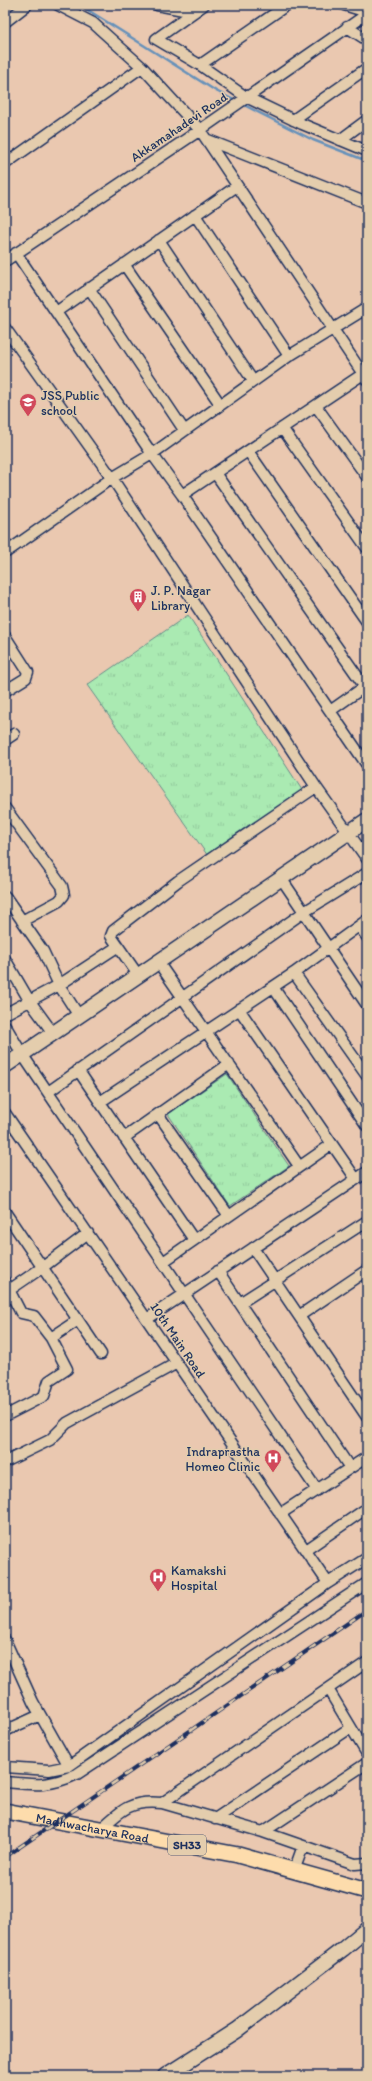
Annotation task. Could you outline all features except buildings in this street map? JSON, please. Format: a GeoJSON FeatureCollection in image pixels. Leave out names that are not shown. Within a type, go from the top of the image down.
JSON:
{"type":"FeatureCollection","features":[{"type":"Feature","properties":{"kind":"main road","name":"Madhwacharya Road"},"geometry":{"type":"LineString","coordinates":[[5,1811],[102,1828],[238,1855],[367,1891]]}},
{"type":"Feature","properties":{"kind":"street"},"geometry":{"type":"LineString","coordinates":[[5,22],[28,5]]}},
{"type":"Feature","properties":{"kind":"street"},"geometry":{"type":"LineString","coordinates":[[58,5],[93,23],[142,66],[200,130],[365,377],[316,406],[182,495]]}},
{"type":"Feature","properties":{"kind":"street"},"geometry":{"type":"LineString","coordinates":[[157,5],[194,12]]}},
{"type":"Feature","properties":{"kind":"street"},"geometry":{"type":"LineString","coordinates":[[204,5],[156,40],[200,65],[246,97],[293,120],[367,151]]}},
{"type":"Feature","properties":{"kind":"street"},"geometry":{"type":"LineString","coordinates":[[200,65],[287,5]]}},
{"type":"Feature","properties":{"kind":"street"},"geometry":{"type":"LineString","coordinates":[[344,5],[367,13]]}},
{"type":"Feature","properties":{"kind":"street","name":"Akkamahadevi Road"},"geometry":{"type":"LineString","coordinates":[[5,261],[200,130],[367,13]]}},
{"type":"Feature","properties":{"kind":"street"},"geometry":{"type":"LineString","coordinates":[[346,27],[367,40]]}},
{"type":"Feature","properties":{"kind":"street"},"geometry":{"type":"LineString","coordinates":[[5,164],[142,66]]}},
{"type":"Feature","properties":{"kind":"street"},"geometry":{"type":"LineString","coordinates":[[293,120],[367,68]]}},
{"type":"Feature","properties":{"kind":"street"},"geometry":{"type":"LineString","coordinates":[[340,140],[367,120]]}},
{"type":"Feature","properties":{"kind":"street"},"geometry":{"type":"LineString","coordinates":[[208,140],[367,203]]}},
{"type":"Feature","properties":{"kind":"street"},"geometry":{"type":"LineString","coordinates":[[56,312],[237,186]]}},
{"type":"Feature","properties":{"kind":"street"},"geometry":{"type":"LineString","coordinates":[[195,215],[289,356]]}},
{"type":"Feature","properties":{"kind":"street"},"geometry":{"type":"LineString","coordinates":[[159,240],[252,382]]}},
{"type":"Feature","properties":{"kind":"street"},"geometry":{"type":"LineString","coordinates":[[16,253],[152,454],[182,495],[330,711],[363,750],[367,765]]}},
{"type":"Feature","properties":{"kind":"street"},"geometry":{"type":"LineString","coordinates":[[124,264],[220,404]]}},
{"type":"Feature","properties":{"kind":"street"},"geometry":{"type":"LineString","coordinates":[[89,288],[184,430]]}},
{"type":"Feature","properties":{"kind":"street"},"geometry":{"type":"LineString","coordinates":[[5,553],[112,478],[152,454],[289,356],[367,308]]}},
{"type":"Feature","properties":{"kind":"street"},"geometry":{"type":"LineString","coordinates":[[5,328],[112,478],[316,787],[367,859]]}},
{"type":"Feature","properties":{"kind":"street"},"geometry":{"type":"LineString","coordinates":[[316,406],[367,477]]}},
{"type":"Feature","properties":{"kind":"street"},"geometry":{"type":"LineString","coordinates":[[282,428],[367,548]]}},
{"type":"Feature","properties":{"kind":"street"},"geometry":{"type":"LineString","coordinates":[[248,451],[367,622]]}},
{"type":"Feature","properties":{"kind":"street"},"geometry":{"type":"LineString","coordinates":[[215,473],[366,686],[330,711]]}},
{"type":"Feature","properties":{"kind":"street"},"geometry":{"type":"LineString","coordinates":[[5,636],[28,672],[26,678],[5,691]]}},
{"type":"Feature","properties":{"kind":"street"},"geometry":{"type":"LineString","coordinates":[[138,975],[117,947],[111,936],[113,931],[178,881],[316,787]]}},
{"type":"Feature","properties":{"kind":"street"},"geometry":{"type":"LineString","coordinates":[[5,808],[62,886],[64,895],[59,901],[22,921]]}},
{"type":"Feature","properties":{"kind":"street"},"geometry":{"type":"LineString","coordinates":[[5,1066],[367,820]]}},
{"type":"Feature","properties":{"kind":"street"},"geometry":{"type":"LineString","coordinates":[[48,1092],[304,912],[367,873]]}},
{"type":"Feature","properties":{"kind":"street"},"geometry":{"type":"LineString","coordinates":[[281,878],[367,1005]]}},
{"type":"Feature","properties":{"kind":"street"},"geometry":{"type":"LineString","coordinates":[[5,896],[43,951],[59,985],[79,1016]]}},
{"type":"Feature","properties":{"kind":"street"},"geometry":{"type":"LineString","coordinates":[[100,1102],[206,1030],[294,973],[363,923],[367,937]]}},
{"type":"Feature","properties":{"kind":"street"},"geometry":{"type":"LineString","coordinates":[[5,1014],[59,985],[117,947]]}},
{"type":"Feature","properties":{"kind":"street"},"geometry":{"type":"LineString","coordinates":[[5,959],[29,1000],[53,1033]]}},
{"type":"Feature","properties":{"kind":"street"},"geometry":{"type":"LineString","coordinates":[[158,962],[299,1166]]}},
{"type":"Feature","properties":{"kind":"street"},"geometry":{"type":"LineString","coordinates":[[294,973],[367,1076]]}},
{"type":"Feature","properties":{"kind":"street"},"geometry":{"type":"LineString","coordinates":[[272,987],[367,1126]]}},
{"type":"Feature","properties":{"kind":"street"},"geometry":{"type":"LineString","coordinates":[[239,1009],[356,1179]]}},
{"type":"Feature","properties":{"kind":"street"},"geometry":{"type":"LineString","coordinates":[[5,1025],[22,1054],[317,1490]]}},
{"type":"Feature","properties":{"kind":"street"},"geometry":{"type":"LineString","coordinates":[[124,1138],[229,1064]]}},
{"type":"Feature","properties":{"kind":"street"},"geometry":{"type":"LineString","coordinates":[[78,1070],[194,1240]]}},
{"type":"Feature","properties":{"kind":"street","name":"10th Main Road"},"geometry":{"type":"LineString","coordinates":[[5,1113],[328,1583]]}},
{"type":"Feature","properties":{"kind":"street"},"geometry":{"type":"LineString","coordinates":[[158,1114],[229,1216]]}},
{"type":"Feature","properties":{"kind":"street"},"geometry":{"type":"LineString","coordinates":[[163,1262],[332,1144]]}},
{"type":"Feature","properties":{"kind":"street"},"geometry":{"type":"LineString","coordinates":[[147,1319],[367,1172]]}},
{"type":"Feature","properties":{"kind":"street"},"geometry":{"type":"LineString","coordinates":[[5,1212],[101,1354]]}},
{"type":"Feature","properties":{"kind":"street"},"geometry":{"type":"LineString","coordinates":[[240,1303],[367,1220]]}},
{"type":"Feature","properties":{"kind":"street"},"geometry":{"type":"LineString","coordinates":[[5,1416],[44,1396],[49,1381],[67,1370],[51,1338],[34,1316],[22,1314],[6,1288],[43,1267],[88,1233]]}},
{"type":"Feature","properties":{"kind":"street"},"geometry":{"type":"LineString","coordinates":[[253,1248],[367,1417]]}},
{"type":"Feature","properties":{"kind":"street"},"geometry":{"type":"LineString","coordinates":[[299,1316],[367,1270]]}},
{"type":"Feature","properties":{"kind":"street"},"geometry":{"type":"LineString","coordinates":[[218,1272],[350,1468]]}},
{"type":"Feature","properties":{"kind":"street"},"geometry":{"type":"LineString","coordinates":[[51,1338],[78,1320]]}},
{"type":"Feature","properties":{"kind":"street"},"geometry":{"type":"LineString","coordinates":[[5,1462],[50,1440],[67,1423],[177,1363]]}},
{"type":"Feature","properties":{"kind":"street"},"geometry":{"type":"LineString","coordinates":[[280,1514],[367,1457]]}},
{"type":"Feature","properties":{"kind":"street"},"geometry":{"type":"LineString","coordinates":[[306,1550],[367,1508]]}},
{"type":"Feature","properties":{"kind":"street"},"geometry":{"type":"LineString","coordinates":[[5,1767],[49,1770],[69,1766],[328,1583],[367,1558]]}},
{"type":"Feature","properties":{"kind":"street"},"geometry":{"type":"LineString","coordinates":[[5,1782],[42,1786],[59,1783],[77,1774],[367,1583]]}},
{"type":"Feature","properties":{"kind":"street"},"geometry":{"type":"LineString","coordinates":[[5,1640],[40,1715],[69,1766]]}},
{"type":"Feature","properties":{"kind":"street"},"geometry":{"type":"LineString","coordinates":[[162,1803],[367,1662]]}},
{"type":"Feature","properties":{"kind":"street"},"geometry":{"type":"LineString","coordinates":[[328,1689],[350,1728],[367,1754]]}},
{"type":"Feature","properties":{"kind":"street"},"geometry":{"type":"LineString","coordinates":[[5,1731],[40,1715]]}},
{"type":"Feature","properties":{"kind":"street"},"geometry":{"type":"LineString","coordinates":[[215,1819],[350,1728]]}},
{"type":"Feature","properties":{"kind":"street"},"geometry":{"type":"LineString","coordinates":[[262,1832],[367,1763]]}},
{"type":"Feature","properties":{"kind":"street"},"geometry":{"type":"LineString","coordinates":[[102,1828],[130,1805],[145,1801],[162,1803],[262,1832],[355,1864],[367,1863]]}},
{"type":"Feature","properties":{"kind":"street"},"geometry":{"type":"LineString","coordinates":[[294,1871],[302,1846]]}},
{"type":"Feature","properties":{"kind":"street"},"geometry":{"type":"LineString","coordinates":[[165,2076],[237,2030],[343,1949],[367,1928]]}},
{"type":"Feature","properties":{"kind":"green space"},"geometry":{"type":"Polygon","coordinates":[[[188,615],[302,790],[208,856],[87,685],[188,615]]]}},
{"type":"Feature","properties":{"kind":"green space"},"geometry":{"type":"Polygon","coordinates":[[[227,1074],[289,1166],[230,1206],[168,1114],[227,1074]]]}},
{"type":"Feature","properties":{"kind":"waterway"},"geometry":{"type":"LineString","coordinates":[[80,5],[216,91],[238,102]]}},
{"type":"Feature","properties":{"kind":"waterway"},"geometry":{"type":"LineString","coordinates":[[242,104],[313,140],[367,161]]}},
{"type":"Feature","properties":{"kind":"railway"},"geometry":{"type":"LineString","coordinates":[[5,1857],[367,1610]]}},
{"type":"Feature","properties":{"kind":"place","name":"JSS Public school"},"geometry":{"type":"Point","coordinates":[28,417]}},
{"type":"Feature","properties":{"kind":"place","name":"J. P. Nagar Library"},"geometry":{"type":"Point","coordinates":[138,612]}},
{"type":"Feature","properties":{"kind":"place","name":"Indraprastha Homeo Clinic"},"geometry":{"type":"Point","coordinates":[273,1473]}},
{"type":"Feature","properties":{"kind":"place","name":"Kamakshi Hospital"},"geometry":{"type":"Point","coordinates":[158,1592]}}]}
